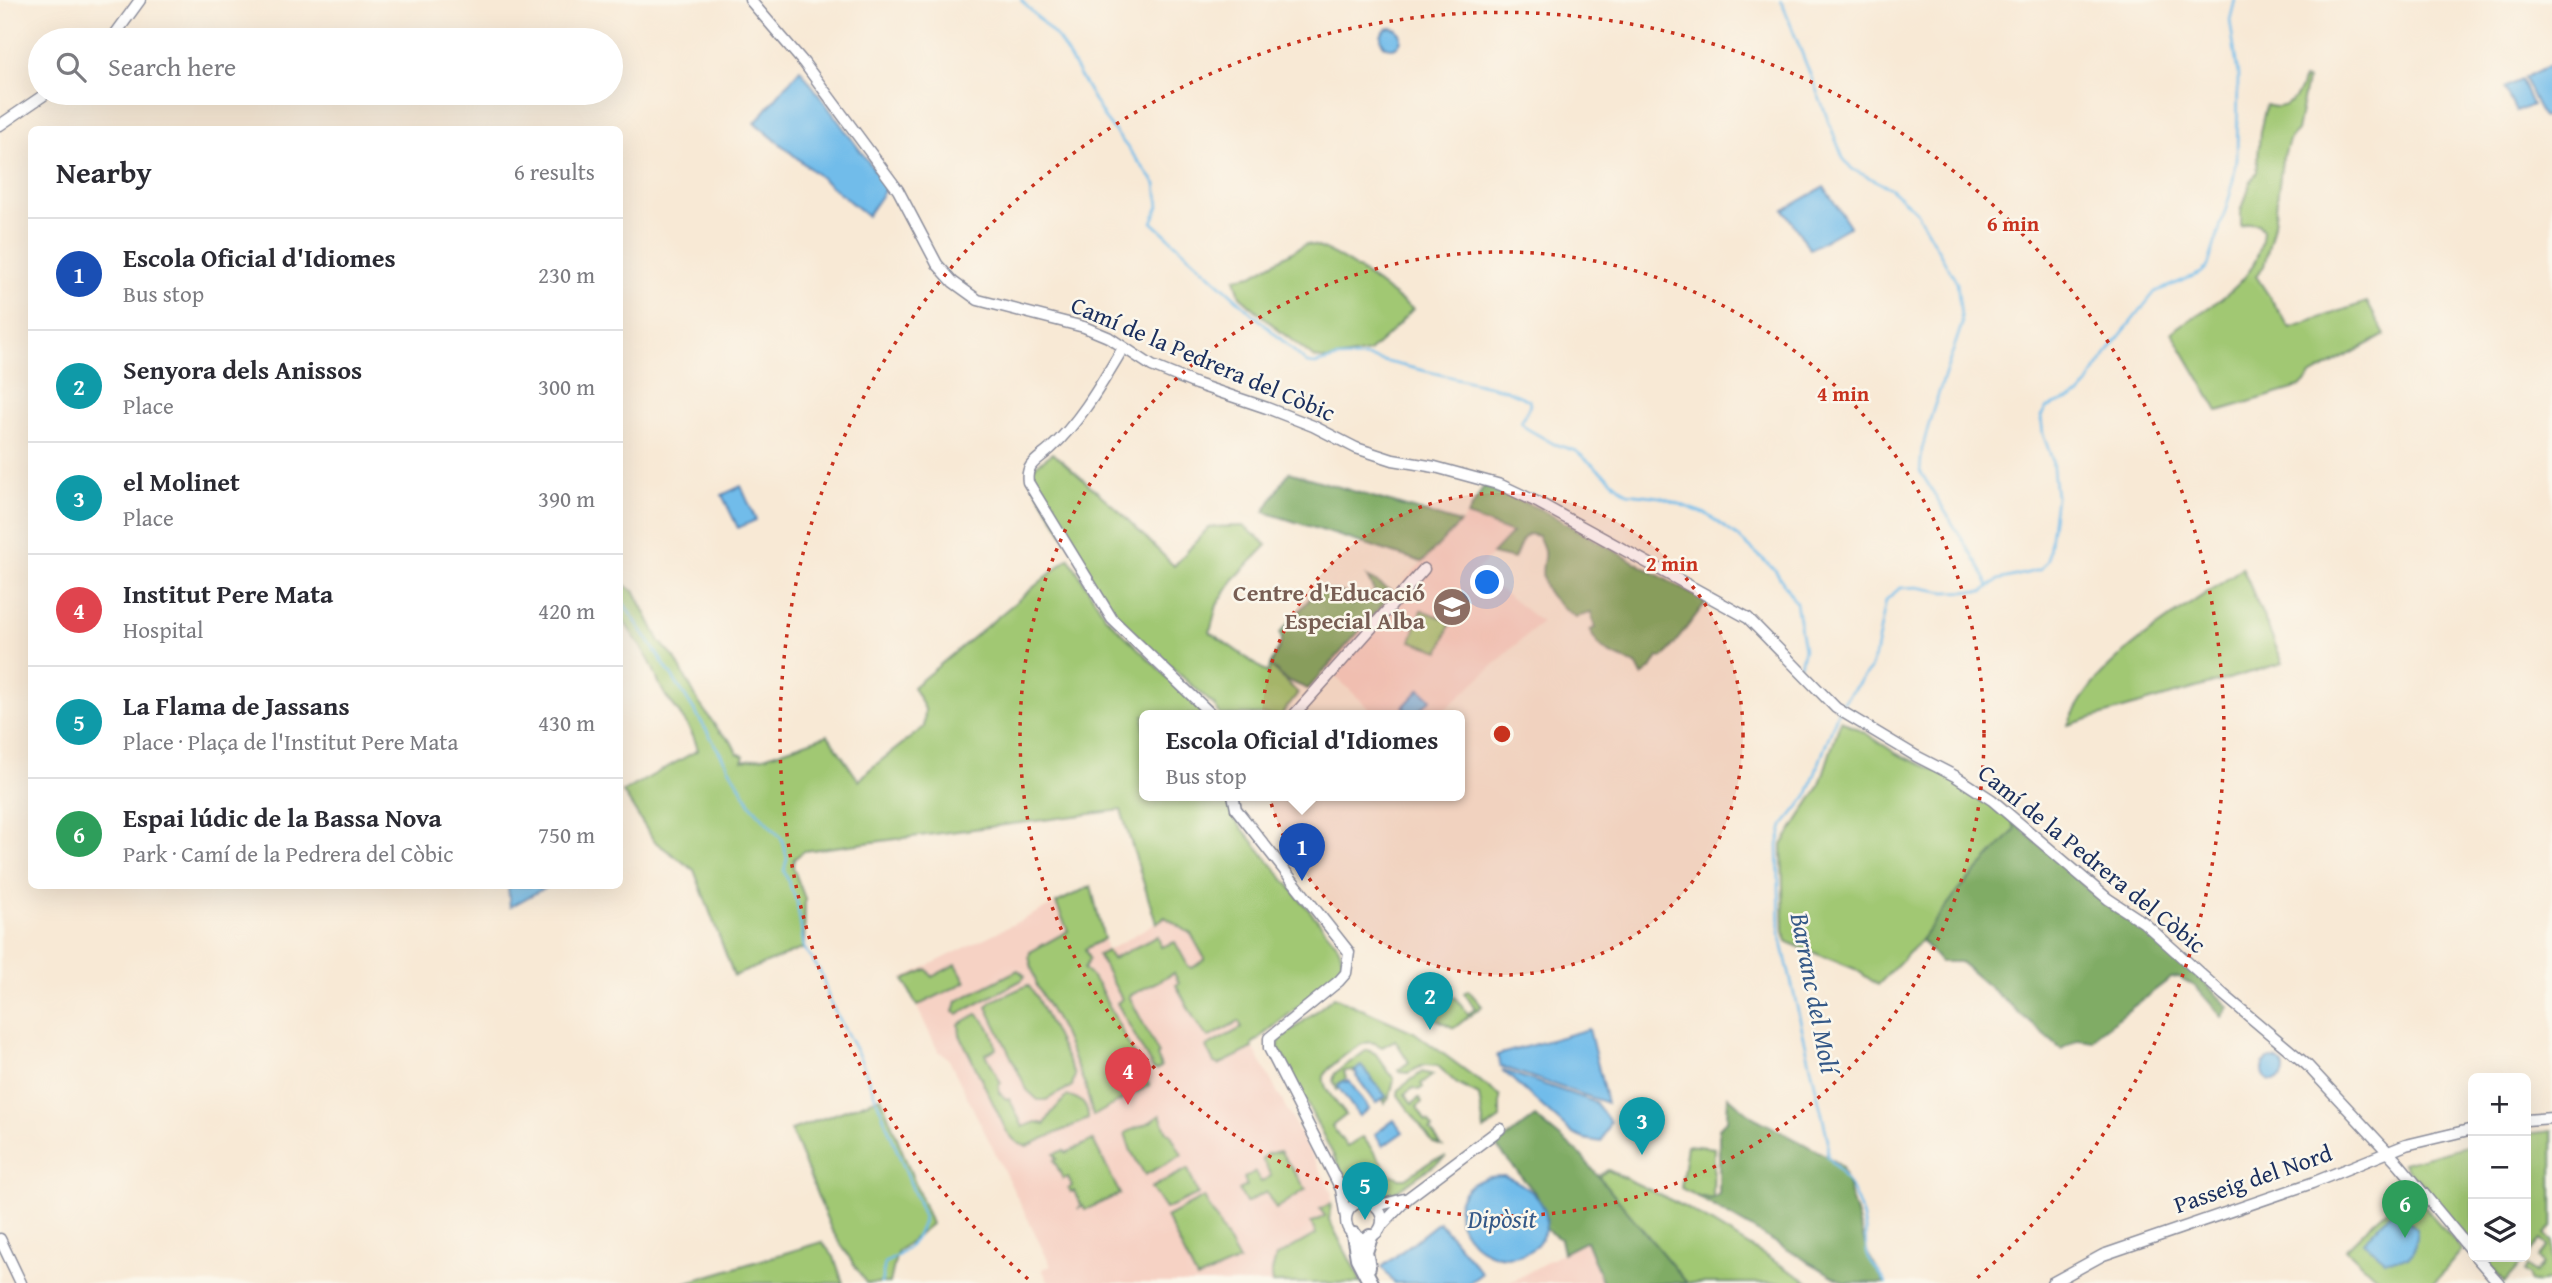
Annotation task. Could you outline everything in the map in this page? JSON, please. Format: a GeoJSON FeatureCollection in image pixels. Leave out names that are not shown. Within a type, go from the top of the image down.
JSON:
{"type":"FeatureCollection","features":[{"type":"Feature","properties":{"kind":"street"},"geometry":{"type":"LineString","coordinates":[[120,28],[140,0]]}},
{"type":"Feature","properties":{"kind":"street","name":"Camí de la Pedrera del Còbic"},"geometry":{"type":"LineString","coordinates":[[750,0],[804,63],[898,190],[937,264],[953,282],[978,300],[1084,327],[1108,337],[1152,366],[1302,422],[1356,448],[1393,460],[1471,476],[1511,490],[1748,618],[1836,708],[1992,800],[2108,899],[2143,922],[2307,1065],[2388,1152],[2468,1247]]}},
{"type":"Feature","properties":{"kind":"street"},"geometry":{"type":"LineString","coordinates":[[0,125],[29,105]]}},
{"type":"Feature","properties":{"kind":"street"},"geometry":{"type":"LineString","coordinates":[[1123,348],[1065,433],[1031,464],[1027,474],[1028,482],[1112,619],[1207,710]]}},
{"type":"Feature","properties":{"kind":"street"},"geometry":{"type":"LineString","coordinates":[[1298,710],[1424,569]]}},
{"type":"Feature","properties":{"kind":"street"},"geometry":{"type":"LineString","coordinates":[[1234,801],[1236,809],[1349,952],[1346,973],[1269,1038],[1269,1048],[1341,1189],[1349,1230],[1354,1235],[1358,1258],[1370,1282]]}},
{"type":"Feature","properties":{"kind":"street"},"geometry":{"type":"LineString","coordinates":[[2531,1120],[2552,1118]]}},
{"type":"Feature","properties":{"kind":"street"},"geometry":{"type":"LineString","coordinates":[[1354,1235],[1370,1237],[1376,1234],[1408,1198],[1500,1129]]}},
{"type":"Feature","properties":{"kind":"street","name":"Passeig del Nord"},"geometry":{"type":"LineString","coordinates":[[2052,1283],[2103,1255],[2312,1183],[2406,1145],[2468,1130]]}},
{"type":"Feature","properties":{"kind":"street"},"geometry":{"type":"LineString","coordinates":[[1341,1189],[1362,1202],[1376,1206],[1408,1198]]}},
{"type":"Feature","properties":{"kind":"street"},"geometry":{"type":"LineString","coordinates":[[1346,1218],[1351,1207],[1362,1202]]}},
{"type":"Feature","properties":{"kind":"street"},"geometry":{"type":"LineString","coordinates":[[1376,1206],[1382,1216],[1382,1225]]}},
{"type":"Feature","properties":{"kind":"street"},"geometry":{"type":"LineString","coordinates":[[1370,1237],[1365,1252],[1370,1282]]}},
{"type":"Feature","properties":{"kind":"street"},"geometry":{"type":"LineString","coordinates":[[0,1239],[21,1283]]}},
{"type":"Feature","properties":{"kind":"street","name":"Camí de la Pedrera del Còbic"},"geometry":{"type":"LineString","coordinates":[[2481,1262],[2499,1283]]}},
{"type":"Feature","properties":{"kind":"shaded area","name":"Centre d'Educació Especial Alba"},"geometry":{"type":"Polygon","coordinates":[[[1467,516],[1513,533],[1476,571],[1541,622],[1444,710],[1371,710],[1327,668],[1467,516]]]}},
{"type":"Feature","properties":{"kind":"shaded area"},"geometry":{"type":"Polygon","coordinates":[[[1091,886],[1107,951],[1165,917],[1191,934],[1332,1192],[1329,1220],[1362,1283],[1049,1283],[1042,1269],[1051,1266],[948,1058],[938,1051],[903,978],[1091,886]]]}},
{"type":"Feature","properties":{"kind":"shaded area"},"geometry":{"type":"Polygon","coordinates":[[[1586,1240],[1603,1283],[1509,1283],[1586,1240]]]}},
{"type":"Feature","properties":{"kind":"green space"},"geometry":{"type":"Polygon","coordinates":[[[2303,79],[2307,80],[2297,131],[2290,138],[2282,160],[2274,224],[2264,266],[2256,276],[2290,328],[2367,302],[2385,335],[2312,375],[2300,387],[2218,411],[2172,332],[2231,291],[2253,265],[2260,249],[2263,230],[2258,224],[2241,226],[2241,212],[2251,181],[2257,172],[2260,132],[2266,105],[2280,107],[2291,102],[2299,92],[2303,79]]]}},
{"type":"Feature","properties":{"kind":"green space"},"geometry":{"type":"Polygon","coordinates":[[[1306,244],[1346,261],[1413,309],[1369,352],[1327,360],[1315,358],[1240,296],[1235,278],[1252,275],[1306,244]]]}},
{"type":"Feature","properties":{"kind":"green space"},"geometry":{"type":"Polygon","coordinates":[[[1053,453],[1119,511],[1174,566],[1209,527],[1244,526],[1267,545],[1234,579],[1217,605],[1210,632],[1268,673],[1270,666],[1298,693],[1285,710],[1217,710],[1113,615],[1033,484],[1032,468],[1053,453]]]}},
{"type":"Feature","properties":{"kind":"green space"},"geometry":{"type":"Polygon","coordinates":[[[1289,472],[1460,523],[1422,562],[1264,512],[1289,472]]]}},
{"type":"Feature","properties":{"kind":"green space"},"geometry":{"type":"Polygon","coordinates":[[[1484,486],[1540,509],[1706,602],[1666,655],[1658,657],[1651,669],[1642,676],[1636,664],[1614,656],[1598,644],[1590,630],[1595,628],[1591,613],[1576,617],[1551,597],[1543,580],[1544,550],[1538,536],[1528,534],[1522,540],[1514,559],[1492,554],[1512,533],[1467,516],[1484,486]]]}},
{"type":"Feature","properties":{"kind":"green space"},"geometry":{"type":"Polygon","coordinates":[[[1069,558],[1105,616],[1201,710],[1139,710],[1139,801],[1230,801],[1234,818],[1337,944],[1342,959],[1339,974],[1252,1044],[1253,1048],[1219,1065],[1214,1063],[1206,1047],[1242,1028],[1239,1021],[1208,1038],[1176,985],[1179,983],[1174,973],[1129,996],[1159,1054],[1157,1056],[1161,1067],[1153,1069],[1117,1003],[1122,999],[1098,955],[1107,951],[1112,959],[1158,936],[1161,947],[1175,942],[1188,966],[1192,968],[1205,959],[1191,934],[1165,917],[1156,923],[1121,810],[804,851],[794,859],[793,867],[805,899],[804,948],[734,976],[694,870],[654,841],[623,792],[698,750],[690,730],[665,695],[649,660],[623,620],[623,584],[635,592],[660,642],[675,658],[699,703],[720,732],[731,741],[737,753],[744,756],[742,761],[764,757],[828,735],[859,781],[924,727],[925,709],[913,687],[1069,558]]]}},
{"type":"Feature","properties":{"kind":"green space"},"geometry":{"type":"Polygon","coordinates":[[[2242,567],[2283,663],[2068,725],[2090,688],[2121,655],[2242,567]]]}},
{"type":"Feature","properties":{"kind":"green space"},"geometry":{"type":"Polygon","coordinates":[[[1367,577],[1394,592],[1308,689],[1286,680],[1270,666],[1282,641],[1280,633],[1319,588],[1344,593],[1351,605],[1375,593],[1367,577]]]}},
{"type":"Feature","properties":{"kind":"green space"},"geometry":{"type":"Polygon","coordinates":[[[1421,610],[1451,621],[1440,651],[1411,641],[1421,610]]]}},
{"type":"Feature","properties":{"kind":"green space"},"geometry":{"type":"Polygon","coordinates":[[[1841,720],[1897,754],[1952,778],[2013,821],[2015,830],[1921,940],[1878,985],[1855,969],[1787,942],[1784,931],[1782,845],[1819,787],[1841,720]]]}},
{"type":"Feature","properties":{"kind":"green space"},"geometry":{"type":"Polygon","coordinates":[[[2013,821],[2094,895],[2143,927],[2202,980],[2229,1007],[2222,1017],[2196,987],[2179,977],[2171,978],[2100,1032],[2093,1041],[2079,1039],[2061,1049],[1960,962],[1940,962],[1921,940],[1957,892],[2015,830],[2013,821]]]}},
{"type":"Feature","properties":{"kind":"green space"},"geometry":{"type":"Polygon","coordinates":[[[1091,886],[1104,939],[1085,949],[1089,959],[1084,969],[1098,984],[1149,1085],[1093,1116],[1085,1085],[1061,1029],[1037,986],[1029,957],[1030,952],[1068,931],[1056,903],[1091,886]]]}},
{"type":"Feature","properties":{"kind":"green space"},"geometry":{"type":"Polygon","coordinates":[[[956,964],[966,982],[917,1006],[904,980],[927,969],[932,977],[956,964]]]}},
{"type":"Feature","properties":{"kind":"green space"},"geometry":{"type":"Polygon","coordinates":[[[1018,970],[1025,976],[1022,980],[958,1014],[954,1012],[957,1001],[1018,970]]]}},
{"type":"Feature","properties":{"kind":"green space"},"geometry":{"type":"Polygon","coordinates":[[[1028,985],[1075,1075],[1072,1086],[1046,1100],[1038,1100],[1027,1090],[987,1007],[992,1001],[1028,985]]]}},
{"type":"Feature","properties":{"kind":"green space"},"geometry":{"type":"Polygon","coordinates":[[[1468,990],[1482,1006],[1454,1028],[1428,1015],[1455,997],[1468,1014],[1475,1008],[1464,993],[1468,990]]]}},
{"type":"Feature","properties":{"kind":"green space"},"geometry":{"type":"Polygon","coordinates":[[[1334,997],[1414,1032],[1500,1096],[1500,1119],[1484,1130],[1479,1095],[1457,1084],[1438,1066],[1424,1065],[1408,1073],[1399,1072],[1398,1070],[1409,1062],[1395,1040],[1382,1047],[1368,1042],[1335,1063],[1324,1077],[1328,1092],[1346,1115],[1332,1126],[1347,1147],[1363,1137],[1390,1174],[1399,1178],[1406,1178],[1433,1160],[1446,1157],[1393,1193],[1379,1194],[1355,1188],[1345,1178],[1278,1047],[1280,1040],[1334,997]]]}},
{"type":"Feature","properties":{"kind":"green space"},"geometry":{"type":"Polygon","coordinates":[[[977,1014],[988,1025],[994,1039],[996,1049],[986,1054],[1001,1083],[999,1092],[1006,1099],[1009,1098],[1023,1127],[1036,1122],[1045,1124],[1067,1096],[1082,1103],[1087,1110],[1088,1119],[1027,1146],[1015,1141],[1006,1130],[960,1035],[959,1024],[977,1014]]]}},
{"type":"Feature","properties":{"kind":"green space"},"geometry":{"type":"Polygon","coordinates":[[[1367,1050],[1375,1053],[1394,1079],[1390,1097],[1385,1103],[1383,1100],[1386,1097],[1361,1066],[1354,1072],[1344,1071],[1346,1079],[1338,1084],[1340,1087],[1337,1090],[1333,1081],[1335,1073],[1367,1050]]]}},
{"type":"Feature","properties":{"kind":"green space"},"geometry":{"type":"Polygon","coordinates":[[[1422,1072],[1433,1075],[1421,1084],[1423,1087],[1419,1090],[1413,1088],[1405,1094],[1412,1104],[1419,1098],[1422,1102],[1417,1107],[1433,1128],[1430,1130],[1442,1146],[1433,1143],[1398,1095],[1399,1089],[1422,1072]]]}},
{"type":"Feature","properties":{"kind":"green space"},"geometry":{"type":"Polygon","coordinates":[[[1728,1096],[1753,1117],[1827,1156],[1842,1167],[1868,1254],[1885,1283],[1845,1283],[1694,1195],[1711,1199],[1719,1194],[1719,1128],[1727,1120],[1728,1096]]]}},
{"type":"Feature","properties":{"kind":"green space"},"geometry":{"type":"Polygon","coordinates":[[[881,1097],[931,1224],[897,1252],[890,1283],[866,1283],[831,1229],[791,1130],[881,1097]]]}},
{"type":"Feature","properties":{"kind":"green space"},"geometry":{"type":"Polygon","coordinates":[[[1160,1115],[1182,1155],[1145,1175],[1131,1151],[1125,1133],[1160,1115]]]}},
{"type":"Feature","properties":{"kind":"green space"},"geometry":{"type":"Polygon","coordinates":[[[1535,1117],[1579,1153],[1687,1283],[1603,1283],[1586,1241],[1563,1253],[1560,1239],[1545,1229],[1544,1210],[1536,1194],[1496,1146],[1535,1117]]]}},
{"type":"Feature","properties":{"kind":"green space"},"geometry":{"type":"Polygon","coordinates":[[[2552,1131],[2552,1227],[2545,1235],[2552,1241],[2552,1279],[2541,1282],[2529,1281],[2529,1276],[2524,1272],[2527,1266],[2535,1273],[2543,1264],[2538,1258],[2548,1246],[2541,1240],[2531,1252],[2531,1133],[2552,1131]]]}},
{"type":"Feature","properties":{"kind":"green space"},"geometry":{"type":"Polygon","coordinates":[[[1093,1140],[1120,1194],[1085,1210],[1083,1206],[1078,1209],[1081,1205],[1074,1191],[1070,1192],[1068,1189],[1072,1186],[1068,1177],[1063,1179],[1054,1154],[1064,1150],[1066,1153],[1093,1140]]]}},
{"type":"Feature","properties":{"kind":"green space"},"geometry":{"type":"Polygon","coordinates":[[[1687,1145],[1714,1148],[1711,1199],[1681,1188],[1687,1145]]]}},
{"type":"Feature","properties":{"kind":"green space"},"geometry":{"type":"Polygon","coordinates":[[[2468,1145],[2468,1240],[2434,1204],[2403,1163],[2468,1145]]]}},
{"type":"Feature","properties":{"kind":"green space"},"geometry":{"type":"Polygon","coordinates":[[[1280,1151],[1306,1189],[1276,1209],[1266,1192],[1246,1203],[1239,1190],[1247,1186],[1244,1178],[1255,1172],[1261,1182],[1271,1176],[1262,1159],[1267,1154],[1280,1151]]]}},
{"type":"Feature","properties":{"kind":"green space"},"geometry":{"type":"Polygon","coordinates":[[[1188,1169],[1198,1194],[1165,1209],[1151,1188],[1188,1169]]]}},
{"type":"Feature","properties":{"kind":"green space"},"geometry":{"type":"Polygon","coordinates":[[[1608,1170],[1685,1207],[1810,1283],[1687,1283],[1597,1177],[1608,1170]]]}},
{"type":"Feature","properties":{"kind":"green space"},"geometry":{"type":"Polygon","coordinates":[[[2410,1190],[2462,1250],[2434,1283],[2382,1283],[2346,1249],[2410,1190]]]}},
{"type":"Feature","properties":{"kind":"green space"},"geometry":{"type":"Polygon","coordinates":[[[1204,1197],[1239,1261],[1197,1279],[1166,1217],[1204,1197]]]}},
{"type":"Feature","properties":{"kind":"green space"},"geometry":{"type":"Polygon","coordinates":[[[1331,1203],[1329,1220],[1362,1283],[1272,1283],[1271,1275],[1276,1257],[1316,1234],[1311,1223],[1325,1216],[1320,1209],[1331,1203]]]}},
{"type":"Feature","properties":{"kind":"green space"},"geometry":{"type":"Polygon","coordinates":[[[822,1242],[834,1257],[843,1283],[684,1283],[822,1242]]]}},
{"type":"Feature","properties":{"kind":"green space"},"geometry":{"type":"Polygon","coordinates":[[[2487,1262],[2522,1262],[2504,1283],[2487,1262]]]}},
{"type":"Feature","properties":{"kind":"water"},"geometry":{"type":"Polygon","coordinates":[[[1391,28],[1398,31],[1401,38],[1398,45],[1391,48],[1384,45],[1381,38],[1384,31],[1391,28]]]}},
{"type":"Feature","properties":{"kind":"water"},"geometry":{"type":"Polygon","coordinates":[[[2552,64],[2552,114],[2543,118],[2524,78],[2552,64]]]}},
{"type":"Feature","properties":{"kind":"water"},"geometry":{"type":"Polygon","coordinates":[[[800,69],[887,187],[867,216],[755,123],[800,69]]]}},
{"type":"Feature","properties":{"kind":"water"},"geometry":{"type":"Polygon","coordinates":[[[2521,80],[2532,105],[2516,112],[2504,88],[2521,80]]]}},
{"type":"Feature","properties":{"kind":"water"},"geometry":{"type":"Polygon","coordinates":[[[1824,187],[1850,226],[1810,249],[1784,210],[1824,187]]]}},
{"type":"Feature","properties":{"kind":"water"},"geometry":{"type":"Polygon","coordinates":[[[741,486],[756,520],[738,528],[722,495],[741,486]]]}},
{"type":"Feature","properties":{"kind":"water"},"geometry":{"type":"Polygon","coordinates":[[[1420,689],[1431,699],[1420,710],[1406,710],[1403,707],[1420,689]]]}},
{"type":"Feature","properties":{"kind":"water"},"geometry":{"type":"Polygon","coordinates":[[[508,889],[543,889],[510,907],[508,889]]]}},
{"type":"Feature","properties":{"kind":"water"},"geometry":{"type":"Polygon","coordinates":[[[1589,1029],[1607,1103],[1500,1066],[1497,1055],[1589,1029]]]}},
{"type":"Feature","properties":{"kind":"water"},"geometry":{"type":"Polygon","coordinates":[[[2273,1059],[2281,1062],[2284,1070],[2281,1078],[2273,1081],[2265,1078],[2262,1070],[2265,1062],[2273,1059]]]}},
{"type":"Feature","properties":{"kind":"water"},"geometry":{"type":"Polygon","coordinates":[[[1361,1066],[1386,1096],[1376,1103],[1356,1076],[1355,1071],[1361,1066]]]}},
{"type":"Feature","properties":{"kind":"water"},"geometry":{"type":"Polygon","coordinates":[[[1502,1070],[1595,1102],[1610,1122],[1601,1142],[1573,1134],[1502,1070]]]}},
{"type":"Feature","properties":{"kind":"water"},"geometry":{"type":"Polygon","coordinates":[[[1345,1080],[1349,1081],[1369,1109],[1359,1116],[1339,1088],[1338,1085],[1345,1080]]]}},
{"type":"Feature","properties":{"kind":"water"},"geometry":{"type":"Polygon","coordinates":[[[1394,1120],[1403,1132],[1383,1146],[1375,1134],[1394,1120]]]}},
{"type":"Feature","properties":{"kind":"water","name":"Dipòsit"},"geometry":{"type":"Polygon","coordinates":[[[1504,1176],[1535,1195],[1546,1214],[1546,1225],[1534,1248],[1514,1256],[1496,1255],[1479,1248],[1467,1235],[1459,1220],[1459,1204],[1466,1190],[1485,1178],[1504,1176]]]}},
{"type":"Feature","properties":{"kind":"water"},"geometry":{"type":"Polygon","coordinates":[[[2395,1208],[2417,1229],[2414,1251],[2408,1258],[2385,1260],[2363,1242],[2395,1208]]]}},
{"type":"Feature","properties":{"kind":"water","name":"Dipòsit"},"geometry":{"type":"Polygon","coordinates":[[[1439,1222],[1482,1273],[1469,1283],[1394,1283],[1382,1267],[1439,1222]]]}},
{"type":"Feature","properties":{"kind":"waterway"},"geometry":{"type":"LineString","coordinates":[[1021,0],[1059,40],[1105,119],[1156,184],[1159,206],[1152,222],[1307,363],[1366,357],[1506,390],[1529,400],[1530,405],[1521,422],[1526,428],[1554,444],[1576,451],[1627,493],[1660,497],[1706,514],[1737,536],[1775,570],[1796,603],[1804,649],[1800,665]]}},
{"type":"Feature","properties":{"kind":"waterway"},"geometry":{"type":"LineString","coordinates":[[1781,0],[1843,158],[1852,169],[1890,188],[1916,211],[1957,283],[1962,324],[1932,413],[1922,449],[1920,471],[1988,585]]}},
{"type":"Feature","properties":{"kind":"waterway","name":"Barranc del Molí"},"geometry":{"type":"LineString","coordinates":[[1886,1283],[1868,1256],[1863,1217],[1856,1198],[1841,1172],[1827,1156],[1828,1140],[1780,934],[1778,845],[1783,826],[1807,796],[1840,706],[1870,669],[1886,600],[1900,588],[1917,587],[1945,592],[1984,591],[1998,580],[2040,570],[2048,560],[2056,497],[2052,459],[2043,434],[2041,416],[2046,408],[2080,395],[2115,342],[2155,292],[2201,273],[2208,266],[2230,195],[2237,160],[2238,75],[2230,20],[2235,0]]}},
{"type":"Feature","properties":{"kind":"waterway"},"geometry":{"type":"LineString","coordinates":[[623,603],[693,708],[752,806],[782,839],[787,858],[784,871],[797,902],[804,948],[821,973],[830,1002],[859,1056],[924,1217],[910,1245],[885,1263],[881,1283]]}},
{"type":"Feature","properties":{"kind":"place","name":"Centre d'Educació Especial Alba"},"geometry":{"type":"Point","coordinates":[1452,607]}},
{"type":"Feature","properties":{"kind":"place","name":"Escola Oficial d'Idiomes"},"geometry":{"type":"Point","coordinates":[1302,881]}},
{"type":"Feature","properties":{"kind":"place","name":"Senyora dels Anissos"},"geometry":{"type":"Point","coordinates":[1430,1030]}},
{"type":"Feature","properties":{"kind":"place","name":"Institut Pere Mata"},"geometry":{"type":"Point","coordinates":[1128,1105]}},
{"type":"Feature","properties":{"kind":"place","name":"el Molinet"},"geometry":{"type":"Point","coordinates":[1642,1155]}},
{"type":"Feature","properties":{"kind":"place","name":"La Flama de Jassans"},"geometry":{"type":"Point","coordinates":[1365,1220]}},
{"type":"Feature","properties":{"kind":"place","name":"Espai lúdic de la Bassa Nova"},"geometry":{"type":"Point","coordinates":[2405,1238]}}]}
